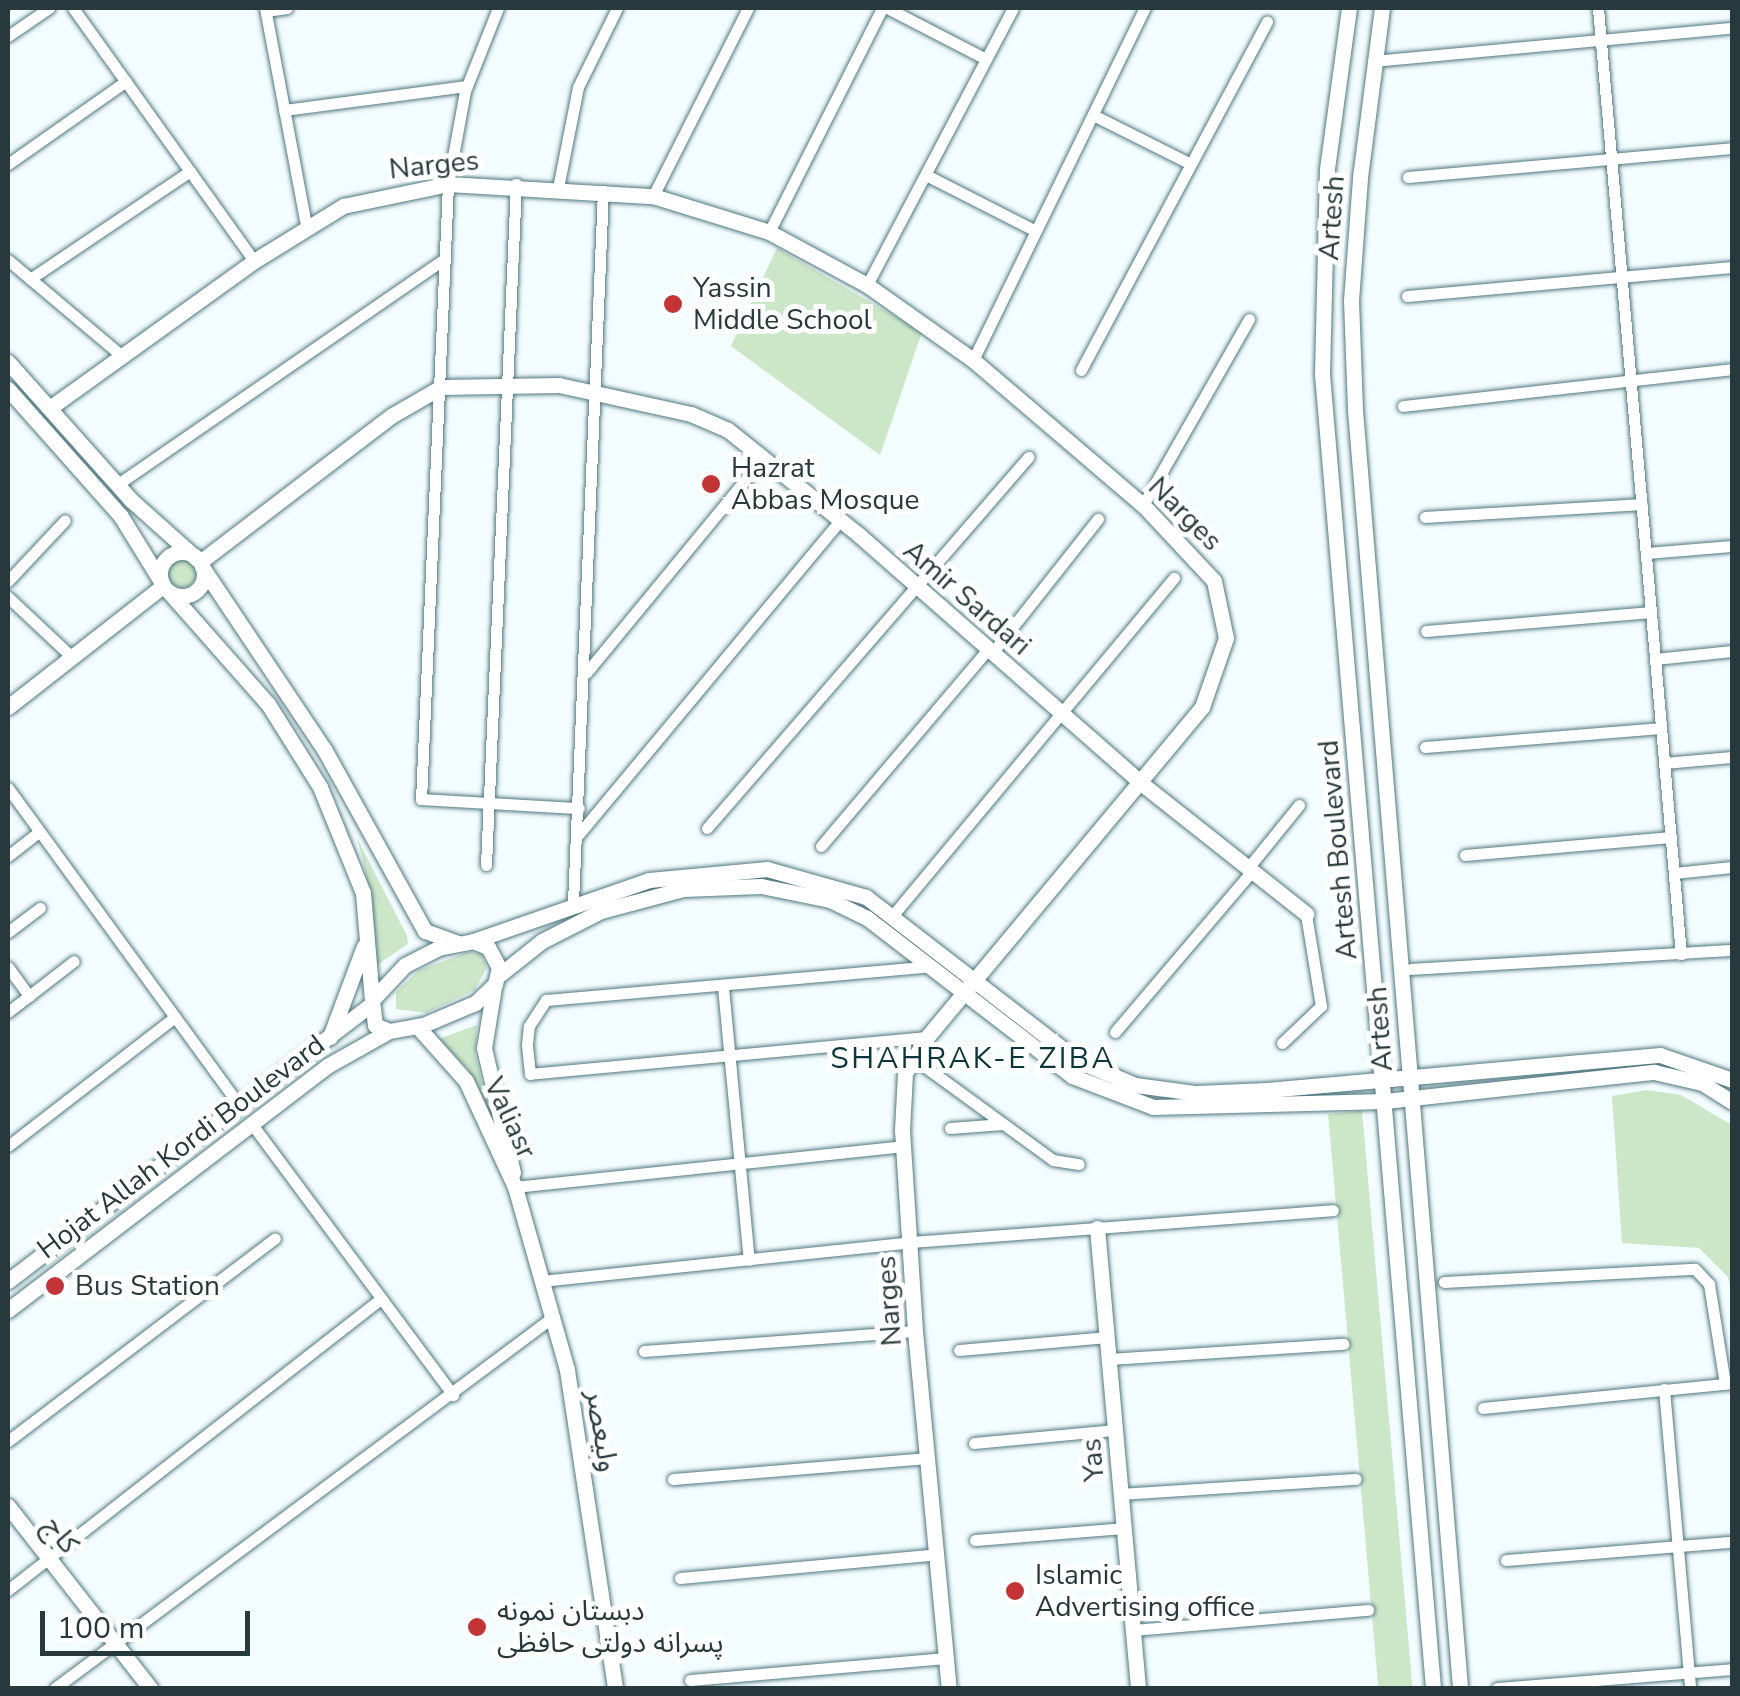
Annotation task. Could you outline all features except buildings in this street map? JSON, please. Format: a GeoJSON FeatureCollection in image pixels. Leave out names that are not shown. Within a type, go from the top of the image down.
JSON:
{"type":"FeatureCollection","features":[{"type":"Feature","properties":{"kind":"main road","name":"Artesh Boulevard"},"geometry":{"type":"LineString","coordinates":[[1349,8],[1327,169],[1322,374],[1433,1688]]}},
{"type":"Feature","properties":{"kind":"main road","name":"Artesh"},"geometry":{"type":"LineString","coordinates":[[1382,8],[1351,300],[1354,410],[1460,1688]]}},
{"type":"Feature","properties":{"kind":"main road","name":"Narges"},"geometry":{"type":"LineString","coordinates":[[52,407],[306,226],[370,197],[448,184],[516,184],[654,196],[769,232],[867,285],[974,360],[1143,505],[1214,581],[1226,638],[1202,707],[927,1037],[913,1058],[901,1092],[915,1330],[948,1688]]}},
{"type":"Feature","properties":{"kind":"main road"},"geometry":{"type":"LineString","coordinates":[[8,362],[118,484],[200,562],[360,808],[425,932],[492,950],[496,980],[484,1048],[515,1187]]}},
{"type":"Feature","properties":{"kind":"main road","name":"Amir Sardari"},"geometry":{"type":"LineString","coordinates":[[200,562],[391,416],[441,387],[511,384],[600,391],[691,414],[728,430],[840,520],[1141,783],[1306,914]]}},
{"type":"Feature","properties":{"kind":"main road"},"geometry":{"type":"LineString","coordinates":[[8,389],[120,514],[165,587],[268,704],[320,787],[363,893],[374,1026],[388,1031],[417,1026],[467,1008],[496,980],[578,919],[657,894],[761,886],[849,908],[932,966],[971,987]]}},
{"type":"Feature","properties":{"kind":"main road"},"geometry":{"type":"LineString","coordinates":[[165,587],[166,558],[185,552],[200,562]]}},
{"type":"Feature","properties":{"kind":"main road"},"geometry":{"type":"LineString","coordinates":[[8,707],[165,587],[196,591],[200,562]]}},
{"type":"Feature","properties":{"kind":"main road"},"geometry":{"type":"LineString","coordinates":[[371,1003],[418,957],[573,902],[672,875],[743,868],[820,880],[893,915],[971,987],[1088,1085],[1153,1106],[1385,1101],[1654,1072],[1702,1084],[1732,1102]]}},
{"type":"Feature","properties":{"kind":"main road"},"geometry":{"type":"LineString","coordinates":[[573,902],[578,919]]}},
{"type":"Feature","properties":{"kind":"main road"},"geometry":{"type":"LineString","coordinates":[[330,1037],[365,942]]}},
{"type":"Feature","properties":{"kind":"main road","name":"Hojat Allah Kordi Boulevard"},"geometry":{"type":"LineString","coordinates":[[8,1280],[371,1003]]}},
{"type":"Feature","properties":{"kind":"main road"},"geometry":{"type":"LineString","coordinates":[[1011,1019],[1078,1061],[1150,1088],[1196,1093],[1408,1081],[1660,1055],[1732,1080]]}},
{"type":"Feature","properties":{"kind":"main road","name":"Valiasr"},"geometry":{"type":"LineString","coordinates":[[417,1026],[466,1081],[515,1187]]}},
{"type":"Feature","properties":{"kind":"main road","name":"Hojat Allah Kordi Boulevard"},"geometry":{"type":"LineString","coordinates":[[8,1310],[350,1050],[388,1031]]}},
{"type":"Feature","properties":{"kind":"main road","name":"ولیعصر"},"geometry":{"type":"LineString","coordinates":[[515,1187],[567,1370],[616,1688]]}},
{"type":"Feature","properties":{"kind":"main road","name":"Yas"},"geometry":{"type":"LineString","coordinates":[[1097,1228],[1138,1688]]}},
{"type":"Feature","properties":{"kind":"main road","name":"کاج"},"geometry":{"type":"LineString","coordinates":[[8,1506],[150,1688]]}},
{"type":"Feature","properties":{"kind":"street"},"geometry":{"type":"LineString","coordinates":[[8,36],[49,8]]}},
{"type":"Feature","properties":{"kind":"street"},"geometry":{"type":"LineString","coordinates":[[90,8],[76,10],[254,261]]}},
{"type":"Feature","properties":{"kind":"street"},"geometry":{"type":"LineString","coordinates":[[287,8],[265,9],[306,226]]}},
{"type":"Feature","properties":{"kind":"street"},"geometry":{"type":"LineString","coordinates":[[498,8],[466,86],[448,184],[441,261],[441,387],[421,799],[579,808]]}},
{"type":"Feature","properties":{"kind":"street"},"geometry":{"type":"LineString","coordinates":[[558,188],[578,87],[617,8]]}},
{"type":"Feature","properties":{"kind":"street"},"geometry":{"type":"LineString","coordinates":[[654,196],[748,8]]}},
{"type":"Feature","properties":{"kind":"street"},"geometry":{"type":"LineString","coordinates":[[769,232],[884,8],[986,59]]}},
{"type":"Feature","properties":{"kind":"street"},"geometry":{"type":"LineString","coordinates":[[867,285],[1012,8]]}},
{"type":"Feature","properties":{"kind":"street"},"geometry":{"type":"LineString","coordinates":[[974,360],[1145,8]]}},
{"type":"Feature","properties":{"kind":"street"},"geometry":{"type":"LineString","coordinates":[[1598,8],[1634,380],[1681,954]]}},
{"type":"Feature","properties":{"kind":"street"},"geometry":{"type":"LineString","coordinates":[[1082,370],[1266,21]]}},
{"type":"Feature","properties":{"kind":"street"},"geometry":{"type":"LineString","coordinates":[[1374,62],[1732,28]]}},
{"type":"Feature","properties":{"kind":"street"},"geometry":{"type":"LineString","coordinates":[[8,164],[126,81]]}},
{"type":"Feature","properties":{"kind":"street"},"geometry":{"type":"LineString","coordinates":[[284,110],[466,86]]}},
{"type":"Feature","properties":{"kind":"street"},"geometry":{"type":"LineString","coordinates":[[1093,115],[1190,164]]}},
{"type":"Feature","properties":{"kind":"street"},"geometry":{"type":"LineString","coordinates":[[1408,177],[1732,148]]}},
{"type":"Feature","properties":{"kind":"street"},"geometry":{"type":"LineString","coordinates":[[30,279],[190,170]]}},
{"type":"Feature","properties":{"kind":"street"},"geometry":{"type":"LineString","coordinates":[[926,175],[1036,231]]}},
{"type":"Feature","properties":{"kind":"street"},"geometry":{"type":"LineString","coordinates":[[486,864],[511,384],[516,184]]}},
{"type":"Feature","properties":{"kind":"street"},"geometry":{"type":"LineString","coordinates":[[573,902],[600,391],[603,192]]}},
{"type":"Feature","properties":{"kind":"street"},"geometry":{"type":"LineString","coordinates":[[8,260],[122,356]]}},
{"type":"Feature","properties":{"kind":"street"},"geometry":{"type":"LineString","coordinates":[[118,484],[441,261]]}},
{"type":"Feature","properties":{"kind":"street"},"geometry":{"type":"LineString","coordinates":[[1407,296],[1732,267]]}},
{"type":"Feature","properties":{"kind":"street"},"geometry":{"type":"LineString","coordinates":[[1143,505],[1248,319]]}},
{"type":"Feature","properties":{"kind":"street"},"geometry":{"type":"LineString","coordinates":[[1403,406],[1732,369]]}},
{"type":"Feature","properties":{"kind":"street"},"geometry":{"type":"LineString","coordinates":[[706,828],[1028,457]]}},
{"type":"Feature","properties":{"kind":"street"},"geometry":{"type":"LineString","coordinates":[[586,673],[763,458]]}},
{"type":"Feature","properties":{"kind":"street"},"geometry":{"type":"LineString","coordinates":[[1425,518],[1642,504]]}},
{"type":"Feature","properties":{"kind":"street"},"geometry":{"type":"LineString","coordinates":[[821,846],[1098,519]]}},
{"type":"Feature","properties":{"kind":"street"},"geometry":{"type":"LineString","coordinates":[[8,581],[66,520]]}},
{"type":"Feature","properties":{"kind":"street"},"geometry":{"type":"LineString","coordinates":[[578,834],[840,520]]}},
{"type":"Feature","properties":{"kind":"street"},"geometry":{"type":"LineString","coordinates":[[1646,554],[1732,546]]}},
{"type":"Feature","properties":{"kind":"street"},"geometry":{"type":"LineString","coordinates":[[893,915],[1174,578]]}},
{"type":"Feature","properties":{"kind":"street"},"geometry":{"type":"LineString","coordinates":[[8,597],[72,656]]}},
{"type":"Feature","properties":{"kind":"street"},"geometry":{"type":"LineString","coordinates":[[1426,631],[1651,612]]}},
{"type":"Feature","properties":{"kind":"street"},"geometry":{"type":"LineString","coordinates":[[1655,658],[1732,651]]}},
{"type":"Feature","properties":{"kind":"street"},"geometry":{"type":"LineString","coordinates":[[1425,747],[1662,728]]}},
{"type":"Feature","properties":{"kind":"street"},"geometry":{"type":"LineString","coordinates":[[1664,764],[1732,757]]}},
{"type":"Feature","properties":{"kind":"street"},"geometry":{"type":"LineString","coordinates":[[8,788],[240,1105]]}},
{"type":"Feature","properties":{"kind":"street"},"geometry":{"type":"LineString","coordinates":[[1114,1032],[1299,806]]}},
{"type":"Feature","properties":{"kind":"street"},"geometry":{"type":"LineString","coordinates":[[8,856],[39,832]]}},
{"type":"Feature","properties":{"kind":"street"},"geometry":{"type":"LineString","coordinates":[[1466,855],[1671,837]]}},
{"type":"Feature","properties":{"kind":"street"},"geometry":{"type":"LineString","coordinates":[[1674,873],[1732,867]]}},
{"type":"Feature","properties":{"kind":"street"},"geometry":{"type":"LineString","coordinates":[[8,932],[40,908]]}},
{"type":"Feature","properties":{"kind":"street"},"geometry":{"type":"LineString","coordinates":[[1282,1044],[1321,1006],[1306,914]]}},
{"type":"Feature","properties":{"kind":"street"},"geometry":{"type":"LineString","coordinates":[[1411,970],[1732,950]]}},
{"type":"Feature","properties":{"kind":"street"},"geometry":{"type":"LineString","coordinates":[[8,1012],[74,960]]}},
{"type":"Feature","properties":{"kind":"street"},"geometry":{"type":"LineString","coordinates":[[927,1037],[530,1074],[527,1033],[546,1000],[932,966]]}},
{"type":"Feature","properties":{"kind":"street"},"geometry":{"type":"LineString","coordinates":[[8,967],[29,996]]}},
{"type":"Feature","properties":{"kind":"street"},"geometry":{"type":"LineString","coordinates":[[723,986],[749,1260]]}},
{"type":"Feature","properties":{"kind":"street"},"geometry":{"type":"LineString","coordinates":[[10,1141],[175,1017]]}},
{"type":"Feature","properties":{"kind":"street"},"geometry":{"type":"LineString","coordinates":[[913,1058],[1053,1160],[1079,1164]]}},
{"type":"Feature","properties":{"kind":"street"},"geometry":{"type":"LineString","coordinates":[[251,1123],[452,1394]]}},
{"type":"Feature","properties":{"kind":"street"},"geometry":{"type":"LineString","coordinates":[[950,1128],[1002,1124]]}},
{"type":"Feature","properties":{"kind":"street"},"geometry":{"type":"LineString","coordinates":[[515,1187],[740,1160],[904,1146]]}},
{"type":"Feature","properties":{"kind":"street"},"geometry":{"type":"LineString","coordinates":[[542,1280],[910,1242],[1333,1210]]}},
{"type":"Feature","properties":{"kind":"street"},"geometry":{"type":"LineString","coordinates":[[8,1441],[275,1238]]}},
{"type":"Feature","properties":{"kind":"street"},"geometry":{"type":"LineString","coordinates":[[1444,1282],[1694,1269],[1709,1284],[1728,1383],[1483,1408]]}},
{"type":"Feature","properties":{"kind":"street"},"geometry":{"type":"LineString","coordinates":[[8,1590],[381,1299]]}},
{"type":"Feature","properties":{"kind":"street"},"geometry":{"type":"LineString","coordinates":[[55,1688],[553,1317]]}},
{"type":"Feature","properties":{"kind":"street"},"geometry":{"type":"LineString","coordinates":[[644,1350],[915,1330]]}},
{"type":"Feature","properties":{"kind":"street"},"geometry":{"type":"LineString","coordinates":[[960,1350],[1107,1337]]}},
{"type":"Feature","properties":{"kind":"street"},"geometry":{"type":"LineString","coordinates":[[1109,1359],[1344,1344]]}},
{"type":"Feature","properties":{"kind":"street"},"geometry":{"type":"LineString","coordinates":[[1664,1389],[1690,1688]]}},
{"type":"Feature","properties":{"kind":"street"},"geometry":{"type":"LineString","coordinates":[[974,1443],[1115,1430]]}},
{"type":"Feature","properties":{"kind":"street"},"geometry":{"type":"LineString","coordinates":[[673,1479],[928,1458]]}},
{"type":"Feature","properties":{"kind":"street"},"geometry":{"type":"LineString","coordinates":[[1120,1494],[1356,1479]]}},
{"type":"Feature","properties":{"kind":"street"},"geometry":{"type":"LineString","coordinates":[[975,1540],[1124,1528]]}},
{"type":"Feature","properties":{"kind":"street"},"geometry":{"type":"LineString","coordinates":[[1506,1560],[1732,1542]]}},
{"type":"Feature","properties":{"kind":"street"},"geometry":{"type":"LineString","coordinates":[[680,1578],[936,1554]]}},
{"type":"Feature","properties":{"kind":"street"},"geometry":{"type":"LineString","coordinates":[[1133,1630],[1368,1610]]}},
{"type":"Feature","properties":{"kind":"street"},"geometry":{"type":"LineString","coordinates":[[690,1680],[946,1658]]}},
{"type":"Feature","properties":{"kind":"street"},"geometry":{"type":"LineString","coordinates":[[1496,1688],[1732,1670]]}},
{"type":"Feature","properties":{"kind":"green space"},"geometry":{"type":"Polygon","coordinates":[[[777,248],[922,332],[880,455],[731,346],[777,248]]]}},
{"type":"Feature","properties":{"kind":"green space"},"geometry":{"type":"Polygon","coordinates":[[[181,558],[192,562],[196,573],[192,584],[181,588],[170,584],[166,573],[170,562],[181,558]]]}},
{"type":"Feature","properties":{"kind":"green space"},"geometry":{"type":"Polygon","coordinates":[[[357,838],[407,936],[408,944],[374,967],[371,894],[357,838]]]}},
{"type":"Feature","properties":{"kind":"green space"},"geometry":{"type":"Polygon","coordinates":[[[468,952],[481,954],[487,967],[475,990],[426,1013],[396,1009],[396,992],[419,970],[468,952]]]}},
{"type":"Feature","properties":{"kind":"green space"},"geometry":{"type":"Polygon","coordinates":[[[477,1025],[475,1054],[494,1131],[469,1070],[439,1039],[477,1025]]]}},
{"type":"Feature","properties":{"kind":"green space"},"geometry":{"type":"Polygon","coordinates":[[[1647,1090],[1681,1095],[1732,1125],[1732,1295],[1728,1277],[1699,1248],[1622,1243],[1612,1096],[1647,1090]]]}},
{"type":"Feature","properties":{"kind":"green space"},"geometry":{"type":"Polygon","coordinates":[[[1362,1111],[1412,1688],[1378,1688],[1328,1114],[1362,1111]]]}},
{"type":"Feature","properties":{"kind":"place","name":"Yassin Middle School"},"geometry":{"type":"Point","coordinates":[673,304]}},
{"type":"Feature","properties":{"kind":"place","name":"Hazrat Abbas Mosque"},"geometry":{"type":"Point","coordinates":[711,484]}},
{"type":"Feature","properties":{"kind":"place","name":"Bus Station"},"geometry":{"type":"Point","coordinates":[55,1286]}},
{"type":"Feature","properties":{"kind":"place","name":"Islamic Advertising office"},"geometry":{"type":"Point","coordinates":[1015,1591]}},
{"type":"Feature","properties":{"kind":"place","name":"دبستان نمونه پسرانه دولتی حافظی"},"geometry":{"type":"Point","coordinates":[477,1627]}},
{"type":"Feature","properties":{"kind":"district","name":"SHAHRAK-E ZIBA"},"geometry":{"type":"Point","coordinates":[973,1059]}}]}
